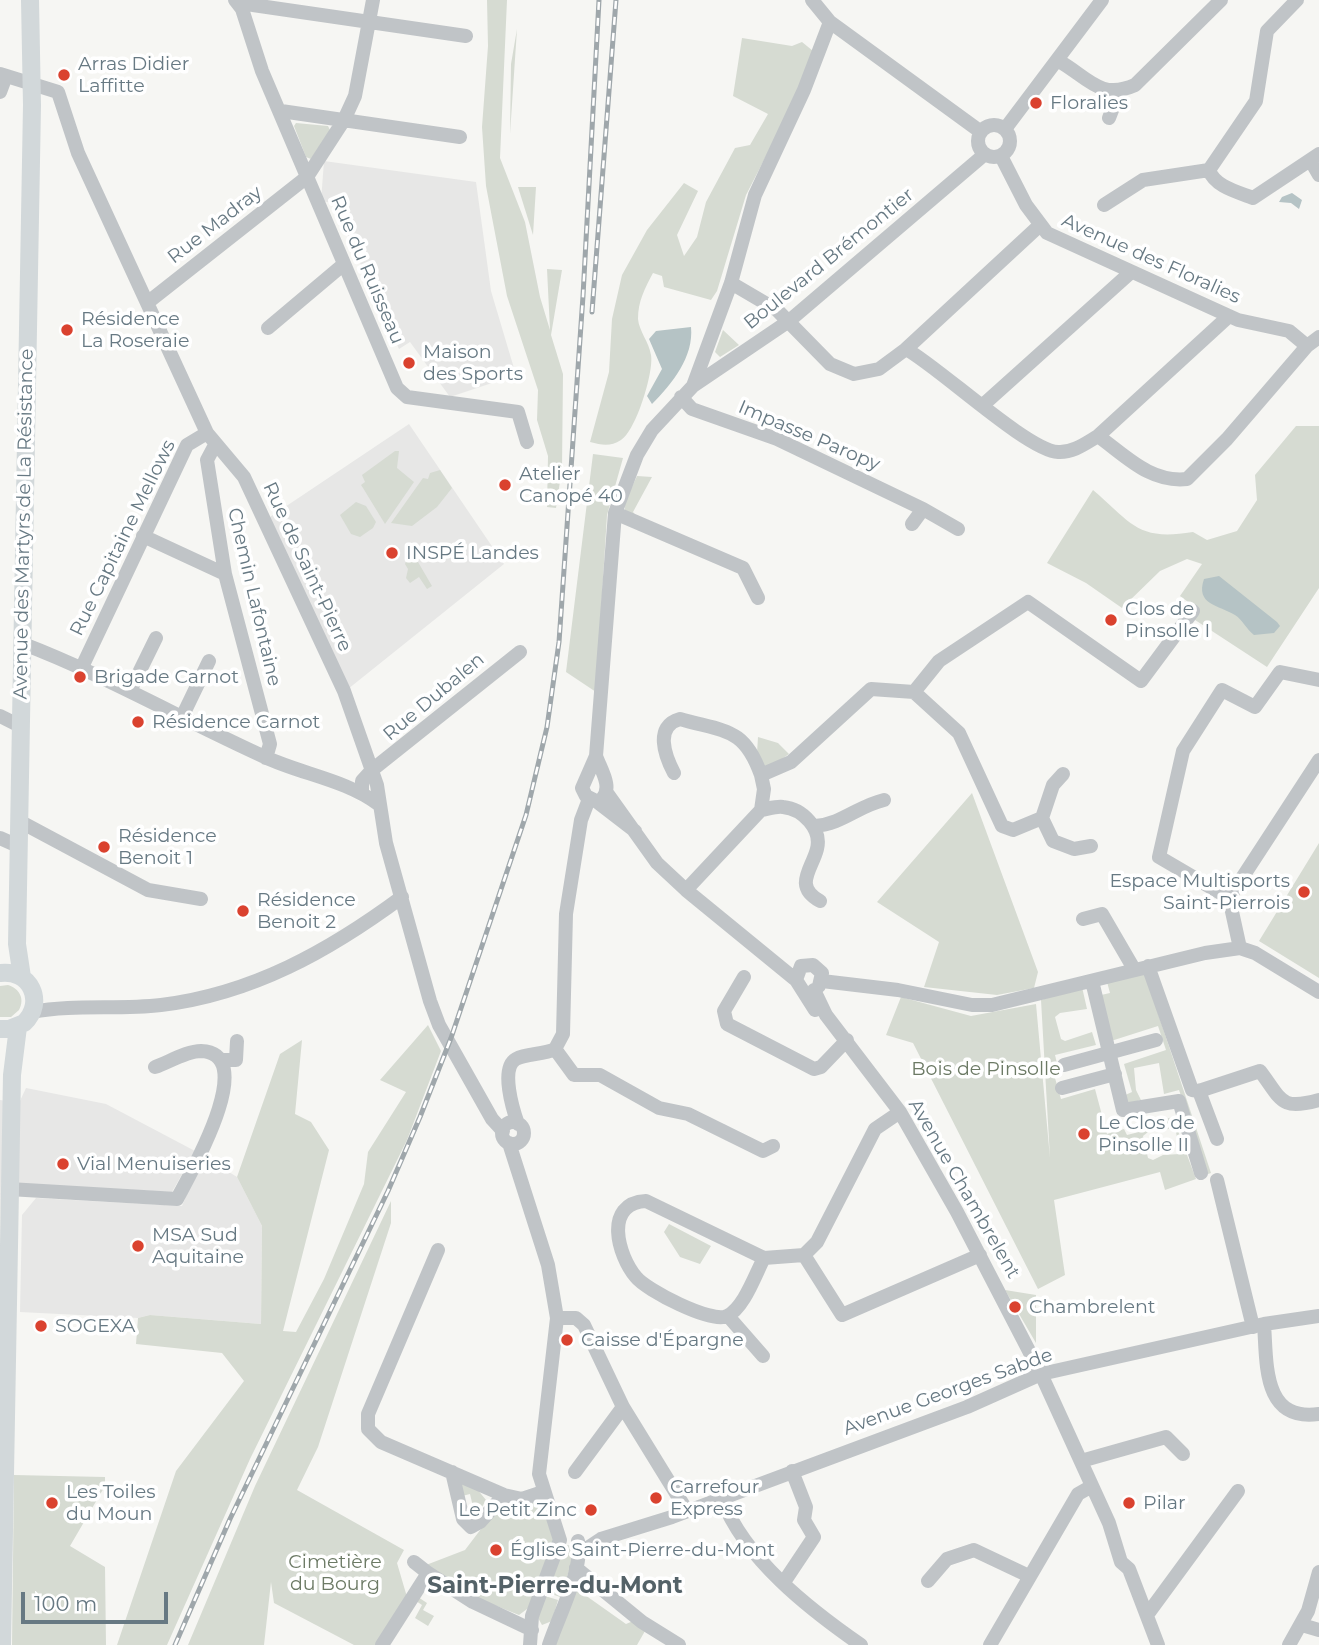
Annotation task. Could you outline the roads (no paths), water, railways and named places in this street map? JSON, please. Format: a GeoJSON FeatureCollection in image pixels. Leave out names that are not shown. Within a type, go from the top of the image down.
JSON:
{"type":"FeatureCollection","features":[{"type":"Feature","properties":{"kind":"main road","name":"Avenue des Martyrs de La Résistance"},"geometry":{"type":"LineString","coordinates":[[22,977],[16,944],[32,104],[30,0]]}},
{"type":"Feature","properties":{"kind":"main road","name":"Avenue des Martyrs de La Résistance"},"geometry":{"type":"LineString","coordinates":[[0,972],[16,944]]}},
{"type":"Feature","properties":{"kind":"main road"},"geometry":{"type":"LineString","coordinates":[[0,972],[22,977],[34,993],[33,1012],[6,1028],[9,1189],[4,1290],[2,1645]]}},
{"type":"Feature","properties":{"kind":"street"},"geometry":{"type":"LineString","coordinates":[[235,0],[253,5],[466,36]]}},
{"type":"Feature","properties":{"kind":"street","name":"Rue du Ruisseau"},"geometry":{"type":"LineString","coordinates":[[235,0],[242,9],[262,71],[397,388],[407,397],[518,412],[527,442]]}},
{"type":"Feature","properties":{"kind":"street"},"geometry":{"type":"LineString","coordinates":[[307,177],[344,120],[355,96],[373,0]]}},
{"type":"Feature","properties":{"kind":"street"},"geometry":{"type":"LineString","coordinates":[[812,0],[830,22],[981,132]]}},
{"type":"Feature","properties":{"kind":"street"},"geometry":{"type":"LineString","coordinates":[[1005,129],[1102,0]]}},
{"type":"Feature","properties":{"kind":"street"},"geometry":{"type":"LineString","coordinates":[[1057,60],[1099,88],[1119,92],[1135,85],[1222,0]]}},
{"type":"Feature","properties":{"kind":"street"},"geometry":{"type":"LineString","coordinates":[[1104,205],[1143,180],[1209,170],[1256,101],[1267,31],[1297,0]]}},
{"type":"Feature","properties":{"kind":"street"},"geometry":{"type":"LineString","coordinates":[[693,386],[731,283],[755,195],[804,90],[830,22]]}},
{"type":"Feature","properties":{"kind":"street"},"geometry":{"type":"LineString","coordinates":[[0,92],[2,74],[32,85]]}},
{"type":"Feature","properties":{"kind":"street","name":"Rue de Saint-Pierre"},"geometry":{"type":"LineString","coordinates":[[32,85],[58,92],[78,153],[211,439],[244,477],[344,691],[372,770],[386,843],[419,966],[439,1025],[510,1131]]}},
{"type":"Feature","properties":{"kind":"street"},"geometry":{"type":"LineString","coordinates":[[1109,118],[1119,92]]}},
{"type":"Feature","properties":{"kind":"street"},"geometry":{"type":"LineString","coordinates":[[281,111],[460,137]]}},
{"type":"Feature","properties":{"kind":"street"},"geometry":{"type":"LineString","coordinates":[[995,125],[1005,129],[1010,144],[1001,156],[985,154],[979,146],[981,132],[995,125]]}},
{"type":"Feature","properties":{"kind":"street","name":"Boulevard Brémontier"},"geometry":{"type":"LineString","coordinates":[[596,756],[615,513],[637,455],[652,430],[693,386],[789,321],[985,154]]}},
{"type":"Feature","properties":{"kind":"street","name":"Avenue des Floralies"},"geometry":{"type":"LineString","coordinates":[[1001,156],[1039,226],[1047,233],[1229,316],[1269,329],[1289,331],[1313,342]]}},
{"type":"Feature","properties":{"kind":"street"},"geometry":{"type":"LineString","coordinates":[[1209,170],[1225,187],[1253,198],[1315,157],[1319,175]]}},
{"type":"Feature","properties":{"kind":"street","name":"Rue Madray"},"geometry":{"type":"LineString","coordinates":[[148,303],[307,177]]}},
{"type":"Feature","properties":{"kind":"street"},"geometry":{"type":"LineString","coordinates":[[731,283],[777,310],[830,364],[854,374],[879,369],[906,349],[1039,226]]}},
{"type":"Feature","properties":{"kind":"street"},"geometry":{"type":"LineString","coordinates":[[268,328],[344,264]]}},
{"type":"Feature","properties":{"kind":"street"},"geometry":{"type":"LineString","coordinates":[[983,405],[1130,273]]}},
{"type":"Feature","properties":{"kind":"street"},"geometry":{"type":"LineString","coordinates":[[906,349],[1013,428],[1057,452],[1075,449],[1098,436],[1229,316]]}},
{"type":"Feature","properties":{"kind":"street"},"geometry":{"type":"LineString","coordinates":[[1098,436],[1141,469],[1158,478],[1187,479],[1227,439],[1313,342]]}},
{"type":"Feature","properties":{"kind":"street","name":"Impasse Paropy"},"geometry":{"type":"LineString","coordinates":[[681,397],[692,409],[777,439],[923,509],[958,529]]}},
{"type":"Feature","properties":{"kind":"street","name":"Rue Capitaine Mellows"},"geometry":{"type":"LineString","coordinates":[[82,667],[187,445],[211,439]]}},
{"type":"Feature","properties":{"kind":"street","name":"Chemin Lafontaine"},"geometry":{"type":"LineString","coordinates":[[211,439],[207,460],[225,574],[270,744],[266,758]]}},
{"type":"Feature","properties":{"kind":"street"},"geometry":{"type":"LineString","coordinates":[[912,524],[923,509]]}},
{"type":"Feature","properties":{"kind":"street"},"geometry":{"type":"LineString","coordinates":[[615,513],[743,568],[758,598]]}},
{"type":"Feature","properties":{"kind":"street"},"geometry":{"type":"LineString","coordinates":[[143,536],[225,574]]}},
{"type":"Feature","properties":{"kind":"street"},"geometry":{"type":"LineString","coordinates":[[914,692],[939,661],[1028,603],[1141,681],[1193,611]]}},
{"type":"Feature","properties":{"kind":"street"},"geometry":{"type":"LineString","coordinates":[[130,691],[156,638]]}},
{"type":"Feature","properties":{"kind":"street"},"geometry":{"type":"LineString","coordinates":[[21,643],[82,667],[266,758],[362,793],[378,804]]}},
{"type":"Feature","properties":{"kind":"street","name":"Rue Dubalen"},"geometry":{"type":"LineString","coordinates":[[372,770],[520,652]]}},
{"type":"Feature","properties":{"kind":"street"},"geometry":{"type":"LineString","coordinates":[[182,717],[209,661]]}},
{"type":"Feature","properties":{"kind":"street"},"geometry":{"type":"LineString","coordinates":[[1229,898],[1159,857],[1183,751],[1222,690],[1255,708],[1280,672],[1319,680]]}},
{"type":"Feature","properties":{"kind":"street"},"geometry":{"type":"LineString","coordinates":[[761,775],[791,762],[872,689],[914,692],[959,733],[1002,826],[1013,830],[1041,818],[1053,785],[1063,774]]}},
{"type":"Feature","properties":{"kind":"street"},"geometry":{"type":"LineString","coordinates":[[0,716],[20,726]]}},
{"type":"Feature","properties":{"kind":"street"},"geometry":{"type":"LineString","coordinates":[[674,773],[666,759],[664,733],[669,723],[680,719],[741,738],[753,754],[764,789],[761,810],[686,890]]}},
{"type":"Feature","properties":{"kind":"street"},"geometry":{"type":"LineString","coordinates":[[555,1049],[565,1027],[566,914],[581,820],[608,784],[596,756]]}},
{"type":"Feature","properties":{"kind":"street"},"geometry":{"type":"LineString","coordinates":[[596,756],[582,788],[597,797],[635,831],[657,863],[686,890],[736,932],[809,979],[859,984],[972,1005],[992,1005],[1141,968],[1240,948],[1272,962],[1319,992]]}},
{"type":"Feature","properties":{"kind":"street"},"geometry":{"type":"LineString","coordinates":[[1240,948],[1229,898],[1319,760]]}},
{"type":"Feature","properties":{"kind":"street"},"geometry":{"type":"LineString","coordinates":[[362,793],[362,781],[372,770]]}},
{"type":"Feature","properties":{"kind":"street"},"geometry":{"type":"LineString","coordinates":[[587,777],[603,777]]}},
{"type":"Feature","properties":{"kind":"street"},"geometry":{"type":"LineString","coordinates":[[815,826],[842,821],[870,803],[884,800]]}},
{"type":"Feature","properties":{"kind":"street"},"geometry":{"type":"LineString","coordinates":[[761,810],[784,807],[799,812],[815,826],[818,845],[807,879],[811,895],[820,901]]}},
{"type":"Feature","properties":{"kind":"street"},"geometry":{"type":"LineString","coordinates":[[1041,818],[1053,841],[1074,849],[1091,846]]}},
{"type":"Feature","properties":{"kind":"street"},"geometry":{"type":"LineString","coordinates":[[19,821],[148,890],[201,900]]}},
{"type":"Feature","properties":{"kind":"street"},"geometry":{"type":"LineString","coordinates":[[0,838],[18,846]]}},
{"type":"Feature","properties":{"kind":"street"},"geometry":{"type":"LineString","coordinates":[[33,1012],[163,1004],[238,988],[328,948],[404,903]]}},
{"type":"Feature","properties":{"kind":"street"},"geometry":{"type":"LineString","coordinates":[[1083,919],[1102,914],[1141,968],[1192,1090],[1199,1091],[1260,1071],[1283,1102],[1297,1106],[1319,1100]]}},
{"type":"Feature","properties":{"kind":"street"},"geometry":{"type":"LineString","coordinates":[[744,977],[724,1011],[727,1024],[814,1069],[821,1067],[843,1036]]}},
{"type":"Feature","properties":{"kind":"street","name":"Avenue Chambrelent"},"geometry":{"type":"LineString","coordinates":[[809,979],[826,1015],[900,1112],[980,1255],[1041,1374],[1081,1461],[1121,1562],[1129,1569],[1158,1645]]}},
{"type":"Feature","properties":{"kind":"street"},"geometry":{"type":"LineString","coordinates":[[1092,981],[1123,1110],[1179,1101],[1201,1173]]}},
{"type":"Feature","properties":{"kind":"street"},"geometry":{"type":"LineString","coordinates":[[34,993],[76,1008]]}},
{"type":"Feature","properties":{"kind":"street"},"geometry":{"type":"LineString","coordinates":[[1064,1065],[1156,1040]]}},
{"type":"Feature","properties":{"kind":"street"},"geometry":{"type":"LineString","coordinates":[[155,1067],[197,1051],[213,1054],[221,1060],[236,1060],[237,1041]]}},
{"type":"Feature","properties":{"kind":"street"},"geometry":{"type":"LineString","coordinates":[[415,1562],[473,1602],[551,1638],[576,1568],[573,1543],[554,1519],[543,1492],[539,1457],[558,1318],[548,1265],[510,1131],[508,1074],[511,1065],[517,1058],[555,1049]]}},
{"type":"Feature","properties":{"kind":"street"},"geometry":{"type":"LineString","coordinates":[[555,1049],[574,1075],[600,1075],[659,1108],[688,1114],[763,1152],[773,1146]]}},
{"type":"Feature","properties":{"kind":"street"},"geometry":{"type":"LineString","coordinates":[[9,1189],[177,1199],[213,1128],[223,1098],[221,1060]]}},
{"type":"Feature","properties":{"kind":"street"},"geometry":{"type":"LineString","coordinates":[[1062,1088],[1115,1074]]}},
{"type":"Feature","properties":{"kind":"street"},"geometry":{"type":"LineString","coordinates":[[1199,1091],[1217,1139]]}},
{"type":"Feature","properties":{"kind":"street"},"geometry":{"type":"LineString","coordinates":[[764,1258],[738,1305],[728,1316],[708,1317],[638,1280],[624,1261],[617,1236],[620,1216],[632,1205],[650,1202],[764,1258],[804,1255],[817,1242],[875,1129],[900,1112]]}},
{"type":"Feature","properties":{"kind":"street"},"geometry":{"type":"LineString","coordinates":[[1217,1180],[1258,1326],[1266,1376],[1275,1397],[1289,1409],[1304,1416],[1319,1414]]}},
{"type":"Feature","properties":{"kind":"street"},"geometry":{"type":"LineString","coordinates":[[438,1250],[367,1422],[373,1437],[504,1495],[522,1499],[543,1492]]}},
{"type":"Feature","properties":{"kind":"street"},"geometry":{"type":"LineString","coordinates":[[804,1255],[842,1315],[980,1255]]}},
{"type":"Feature","properties":{"kind":"street"},"geometry":{"type":"LineString","coordinates":[[728,1316],[763,1356]]}},
{"type":"Feature","properties":{"kind":"street","name":"Avenue Georges Sabde"},"geometry":{"type":"LineString","coordinates":[[573,1543],[601,1539],[722,1499],[967,1407],[1041,1374],[1258,1326],[1319,1317]]}},
{"type":"Feature","properties":{"kind":"street"},"geometry":{"type":"LineString","coordinates":[[558,1318],[576,1318],[584,1325],[623,1407],[687,1511]]}},
{"type":"Feature","properties":{"kind":"street"},"geometry":{"type":"LineString","coordinates":[[575,1472],[623,1407]]}},
{"type":"Feature","properties":{"kind":"street"},"geometry":{"type":"LineString","coordinates":[[1081,1461],[1166,1437],[1183,1454]]}},
{"type":"Feature","properties":{"kind":"street"},"geometry":{"type":"LineString","coordinates":[[784,1582],[814,1537],[804,1520],[806,1507],[792,1471]]}},
{"type":"Feature","properties":{"kind":"street"},"geometry":{"type":"LineString","coordinates":[[452,1472],[463,1519],[471,1527],[480,1522],[504,1495]]}},
{"type":"Feature","properties":{"kind":"street"},"geometry":{"type":"LineString","coordinates":[[990,1645],[1078,1494],[1092,1486]]}},
{"type":"Feature","properties":{"kind":"street"},"geometry":{"type":"LineString","coordinates":[[1147,1615],[1238,1490]]}},
{"type":"Feature","properties":{"kind":"street"},"geometry":{"type":"LineString","coordinates":[[722,1499],[742,1537],[784,1582],[805,1604],[861,1645]]}},
{"type":"Feature","properties":{"kind":"street"},"geometry":{"type":"LineString","coordinates":[[532,1630],[573,1543]]}},
{"type":"Feature","properties":{"kind":"street"},"geometry":{"type":"LineString","coordinates":[[928,1581],[947,1559],[974,1550],[1029,1576]]}},
{"type":"Feature","properties":{"kind":"street"},"geometry":{"type":"LineString","coordinates":[[576,1568],[642,1622],[679,1645]]}},
{"type":"Feature","properties":{"kind":"street"},"geometry":{"type":"LineString","coordinates":[[1289,1645],[1302,1625],[1319,1572]]}},
{"type":"Feature","properties":{"kind":"street"},"geometry":{"type":"LineString","coordinates":[[382,1645],[428,1573]]}},
{"type":"Feature","properties":{"kind":"street"},"geometry":{"type":"LineString","coordinates":[[1302,1625],[1319,1630]]}},
{"type":"Feature","properties":{"kind":"railway"},"geometry":{"type":"LineString","coordinates":[[175,1645],[230,1519],[388,1191],[420,1117],[451,1038],[526,815],[547,727],[559,642],[583,296],[599,0]]}},
{"type":"Feature","properties":{"kind":"railway"},"geometry":{"type":"LineString","coordinates":[[592,312],[616,0]]}},
{"type":"Feature","properties":{"kind":"place","name":"Arras Didier Laffitte"},"geometry":{"type":"Point","coordinates":[64,75]}},
{"type":"Feature","properties":{"kind":"place","name":"Floralies"},"geometry":{"type":"Point","coordinates":[1036,103]}},
{"type":"Feature","properties":{"kind":"place","name":"Résidence La Roseraie"},"geometry":{"type":"Point","coordinates":[67,330]}},
{"type":"Feature","properties":{"kind":"place","name":"Maison des Sports"},"geometry":{"type":"Point","coordinates":[409,363]}},
{"type":"Feature","properties":{"kind":"place","name":"Atelier Canopé 40"},"geometry":{"type":"Point","coordinates":[505,485]}},
{"type":"Feature","properties":{"kind":"place","name":"INSPÉ Landes"},"geometry":{"type":"Point","coordinates":[392,553]}},
{"type":"Feature","properties":{"kind":"place","name":"Clos de Pinsolle I"},"geometry":{"type":"Point","coordinates":[1111,620]}},
{"type":"Feature","properties":{"kind":"place","name":"Brigade Carnot"},"geometry":{"type":"Point","coordinates":[80,677]}},
{"type":"Feature","properties":{"kind":"place","name":"Résidence Carnot"},"geometry":{"type":"Point","coordinates":[138,722]}},
{"type":"Feature","properties":{"kind":"place","name":"Résidence Benoit 1"},"geometry":{"type":"Point","coordinates":[104,847]}},
{"type":"Feature","properties":{"kind":"place","name":"Espace Multisports Saint-Pierrois"},"geometry":{"type":"Point","coordinates":[1304,892]}},
{"type":"Feature","properties":{"kind":"place","name":"Résidence Benoit 2"},"geometry":{"type":"Point","coordinates":[243,911]}},
{"type":"Feature","properties":{"kind":"place","name":"Le Clos de Pinsolle II"},"geometry":{"type":"Point","coordinates":[1084,1134]}},
{"type":"Feature","properties":{"kind":"place","name":"Vial Menuiseries"},"geometry":{"type":"Point","coordinates":[63,1164]}},
{"type":"Feature","properties":{"kind":"place","name":"MSA Sud Aquitaine"},"geometry":{"type":"Point","coordinates":[138,1246]}},
{"type":"Feature","properties":{"kind":"place","name":"Chambrelent"},"geometry":{"type":"Point","coordinates":[1015,1307]}},
{"type":"Feature","properties":{"kind":"place","name":"SOGEXA"},"geometry":{"type":"Point","coordinates":[41,1326]}},
{"type":"Feature","properties":{"kind":"place","name":"Caisse d'Épargne"},"geometry":{"type":"Point","coordinates":[567,1340]}},
{"type":"Feature","properties":{"kind":"place","name":"Carrefour Express"},"geometry":{"type":"Point","coordinates":[656,1498]}},
{"type":"Feature","properties":{"kind":"place","name":"Les Toiles du Moun"},"geometry":{"type":"Point","coordinates":[52,1503]}},
{"type":"Feature","properties":{"kind":"place","name":"Pilar"},"geometry":{"type":"Point","coordinates":[1129,1503]}},
{"type":"Feature","properties":{"kind":"place","name":"Le Petit Zinc"},"geometry":{"type":"Point","coordinates":[591,1510]}},
{"type":"Feature","properties":{"kind":"place","name":"Église Saint-Pierre-du-Mont"},"geometry":{"type":"Point","coordinates":[496,1550]}},
{"type":"Feature","properties":{"kind":"district","name":"Saint-Pierre-du-Mont"},"geometry":{"type":"Point","coordinates":[555,1586]}},
{"type":"Feature","properties":{"kind":"park label","name":"Bois de Pinsolle"},"geometry":{"type":"Point","coordinates":[986,1069]}},
{"type":"Feature","properties":{"kind":"park label","name":"Cimetière du Bourg"},"geometry":{"type":"Point","coordinates":[335,1573]}}]}
